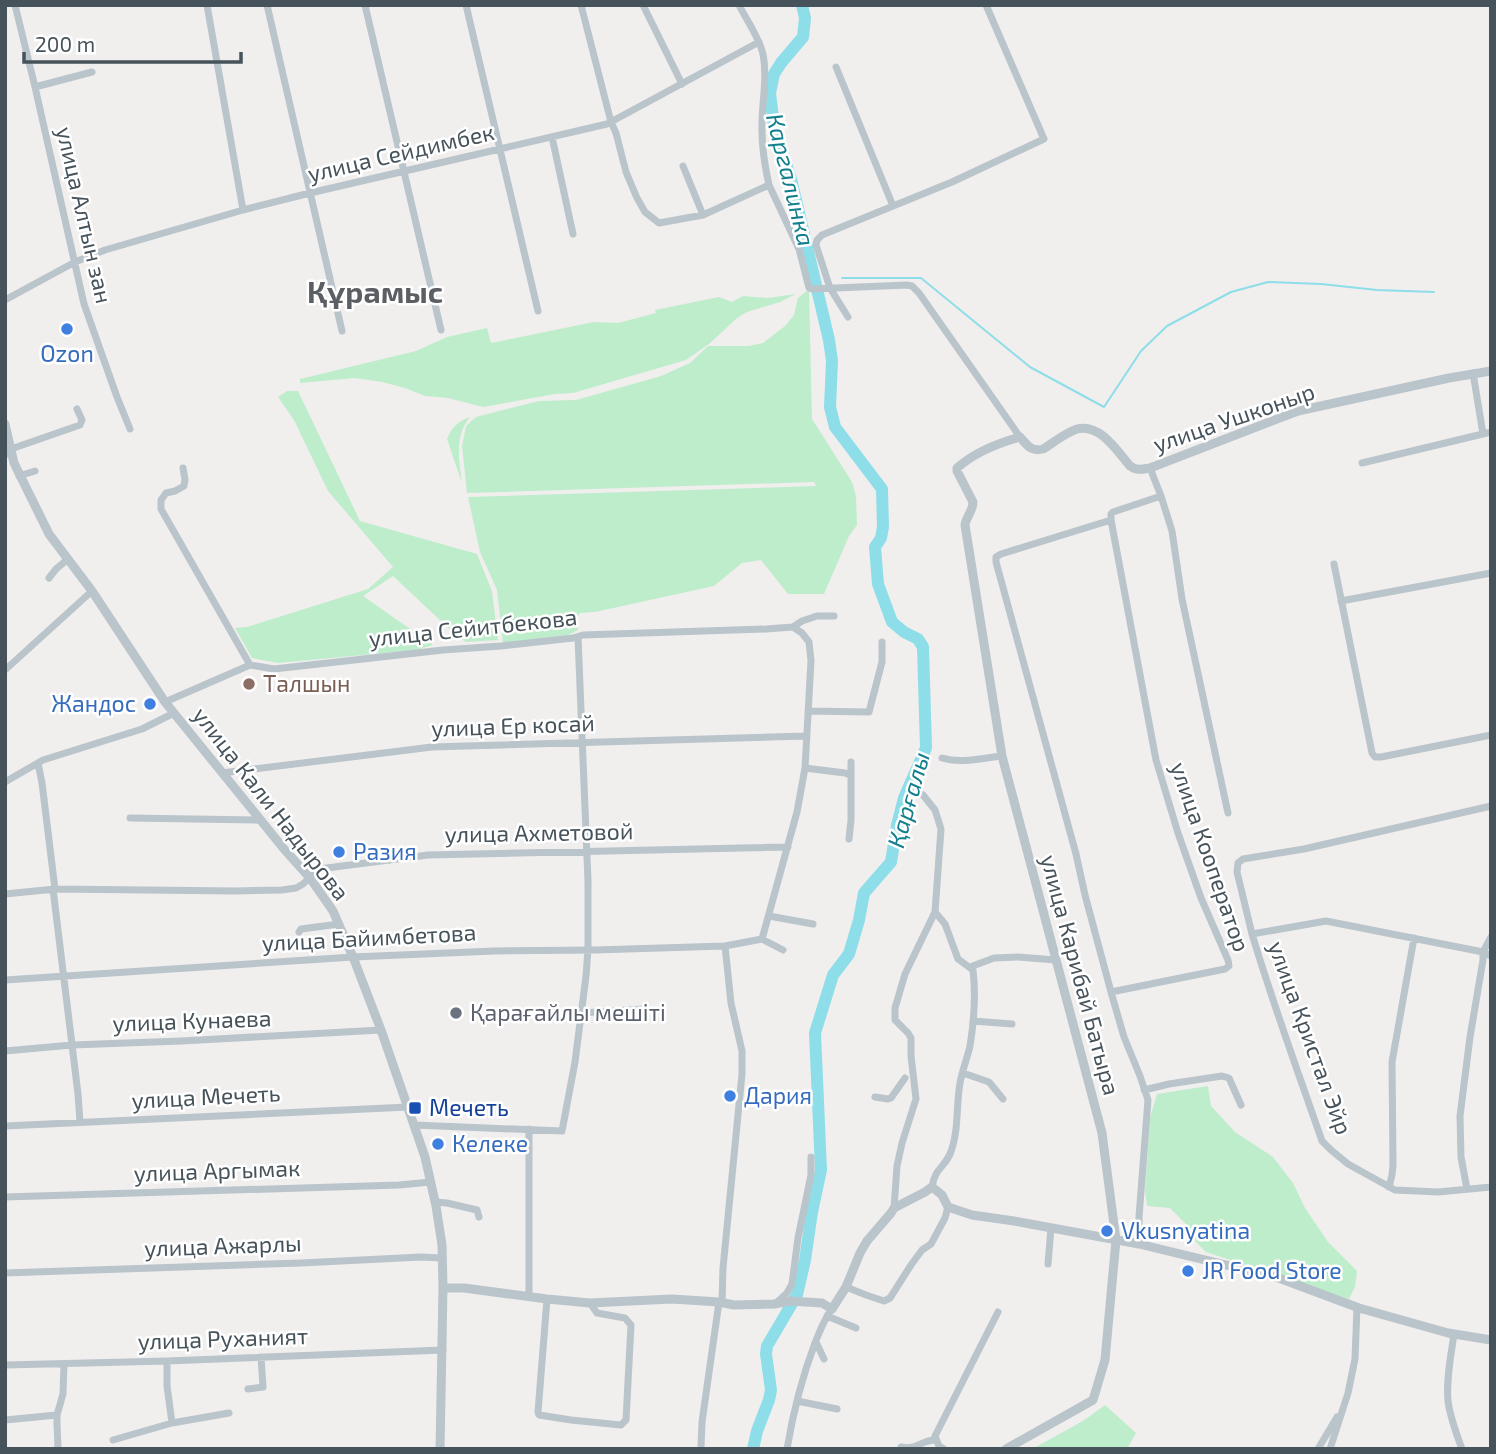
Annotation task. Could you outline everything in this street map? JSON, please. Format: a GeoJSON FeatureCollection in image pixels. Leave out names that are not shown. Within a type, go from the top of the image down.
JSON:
{"type":"FeatureCollection","features":[{"type":"Feature","properties":{"kind":"street","name":"улица Алтын зан"},"geometry":{"type":"LineString","coordinates":[[15,5],[84,304],[130,429]]}},
{"type":"Feature","properties":{"kind":"street"},"geometry":{"type":"LineString","coordinates":[[207,5],[243,210]]}},
{"type":"Feature","properties":{"kind":"street"},"geometry":{"type":"LineString","coordinates":[[267,5],[342,331]]}},
{"type":"Feature","properties":{"kind":"street"},"geometry":{"type":"LineString","coordinates":[[365,5],[441,330]]}},
{"type":"Feature","properties":{"kind":"street"},"geometry":{"type":"LineString","coordinates":[[466,5],[538,311]]}},
{"type":"Feature","properties":{"kind":"street"},"geometry":{"type":"LineString","coordinates":[[581,5],[626,172],[645,212],[659,223],[703,215],[769,185]]}},
{"type":"Feature","properties":{"kind":"street"},"geometry":{"type":"LineString","coordinates":[[643,5],[682,84]]}},
{"type":"Feature","properties":{"kind":"street"},"geometry":{"type":"LineString","coordinates":[[739,5],[759,42],[764,65],[762,131],[769,185],[799,249],[809,288],[912,286],[1020,437]]}},
{"type":"Feature","properties":{"kind":"street"},"geometry":{"type":"LineString","coordinates":[[848,317],[831,288],[816,245],[817,240],[829,232],[1044,139],[986,5]]}},
{"type":"Feature","properties":{"kind":"street","name":"улица Сейдимбек"},"geometry":{"type":"LineString","coordinates":[[5,300],[75,262],[105,250],[310,193],[611,122],[759,42]]}},
{"type":"Feature","properties":{"kind":"street"},"geometry":{"type":"LineString","coordinates":[[836,67],[893,206]]}},
{"type":"Feature","properties":{"kind":"street"},"geometry":{"type":"LineString","coordinates":[[35,87],[92,72]]}},
{"type":"Feature","properties":{"kind":"street"},"geometry":{"type":"LineString","coordinates":[[552,137],[573,234]]}},
{"type":"Feature","properties":{"kind":"street"},"geometry":{"type":"LineString","coordinates":[[683,166],[703,215]]}},
{"type":"Feature","properties":{"kind":"street","name":"улица Ушконыр"},"geometry":{"type":"LineString","coordinates":[[1020,437],[1029,447],[1038,450],[1073,431],[1087,428],[1101,434],[1134,468],[1150,468],[1298,411],[1491,371]]}},
{"type":"Feature","properties":{"kind":"street"},"geometry":{"type":"LineString","coordinates":[[1362,463],[1487,433],[1473,373]]}},
{"type":"Feature","properties":{"kind":"street"},"geometry":{"type":"LineString","coordinates":[[8,452],[80,425],[82,419],[78,409]]}},
{"type":"Feature","properties":{"kind":"street","name":"улица Кали Надырова"},"geometry":{"type":"LineString","coordinates":[[5,424],[8,452],[49,534],[92,591],[165,702],[310,878],[339,924],[408,1107],[425,1157],[435,1202],[442,1245],[443,1288],[440,1449]]}},
{"type":"Feature","properties":{"kind":"street","name":"улица Карибай Батыра"},"geometry":{"type":"LineString","coordinates":[[1006,1449],[1093,1400],[1105,1360],[1116,1240],[1102,1133],[1002,756],[965,525],[973,502],[957,471],[965,460],[1000,443],[1020,437]]}},
{"type":"Feature","properties":{"kind":"street"},"geometry":{"type":"LineString","coordinates":[[183,468],[186,480],[184,486],[166,493],[161,500],[161,509],[250,665]]}},
{"type":"Feature","properties":{"kind":"street"},"geometry":{"type":"LineString","coordinates":[[1150,468],[1172,531],[1182,600],[1228,813]]}},
{"type":"Feature","properties":{"kind":"street"},"geometry":{"type":"LineString","coordinates":[[19,476],[35,471]]}},
{"type":"Feature","properties":{"kind":"street"},"geometry":{"type":"LineString","coordinates":[[1139,1244],[1148,1100],[1124,1037],[1111,992],[996,557],[1111,520],[1113,512],[1161,496]]}},
{"type":"Feature","properties":{"kind":"street","name":"улица Кооператор"},"geometry":{"type":"LineString","coordinates":[[1111,520],[1156,760],[1201,898],[1229,966],[1111,992]]}},
{"type":"Feature","properties":{"kind":"street"},"geometry":{"type":"LineString","coordinates":[[49,578],[68,559]]}},
{"type":"Feature","properties":{"kind":"street"},"geometry":{"type":"LineString","coordinates":[[1334,564],[1372,753],[1375,757],[1491,736]]}},
{"type":"Feature","properties":{"kind":"street"},"geometry":{"type":"LineString","coordinates":[[1341,601],[1491,573]]}},
{"type":"Feature","properties":{"kind":"street"},"geometry":{"type":"LineString","coordinates":[[5,670],[92,591]]}},
{"type":"Feature","properties":{"kind":"street","name":"улица Сейитбекова"},"geometry":{"type":"LineString","coordinates":[[165,702],[250,665],[274,668],[500,646],[583,635],[793,627],[817,616],[834,616]]}},
{"type":"Feature","properties":{"kind":"street"},"geometry":{"type":"LineString","coordinates":[[783,950],[762,939],[797,812],[805,768],[811,661],[809,642],[793,627]]}},
{"type":"Feature","properties":{"kind":"street"},"geometry":{"type":"LineString","coordinates":[[414,1125],[562,1131],[582,1013],[588,949],[578,637]]}},
{"type":"Feature","properties":{"kind":"street"},"geometry":{"type":"LineString","coordinates":[[808,711],[869,712],[882,662],[882,642]]}},
{"type":"Feature","properties":{"kind":"street"},"geometry":{"type":"LineString","coordinates":[[5,782],[43,760],[142,729],[174,713]]}},
{"type":"Feature","properties":{"kind":"street","name":"улица Ер косай"},"geometry":{"type":"LineString","coordinates":[[222,773],[432,747],[807,736]]}},
{"type":"Feature","properties":{"kind":"street"},"geometry":{"type":"LineString","coordinates":[[942,758],[969,760],[1002,756]]}},
{"type":"Feature","properties":{"kind":"street"},"geometry":{"type":"LineString","coordinates":[[849,839],[850,762]]}},
{"type":"Feature","properties":{"kind":"street"},"geometry":{"type":"LineString","coordinates":[[38,763],[80,1122]]}},
{"type":"Feature","properties":{"kind":"street"},"geometry":{"type":"LineString","coordinates":[[805,768],[850,775]]}},
{"type":"Feature","properties":{"kind":"street"},"geometry":{"type":"LineString","coordinates":[[787,1449],[804,1375],[829,1312],[846,1287],[867,1241],[894,1208],[899,1154],[916,1099],[911,1038],[895,1020],[895,1008],[905,974],[935,912],[941,829],[935,810],[923,794]]}},
{"type":"Feature","properties":{"kind":"street","name":"улица Кристал Эйр"},"geometry":{"type":"LineString","coordinates":[[1491,806],[1304,849],[1243,859],[1238,863],[1237,872],[1275,1010],[1322,1141],[1348,1164],[1395,1190],[1410,1192],[1491,1187]]}},
{"type":"Feature","properties":{"kind":"street"},"geometry":{"type":"LineString","coordinates":[[130,818],[260,820]]}},
{"type":"Feature","properties":{"kind":"street","name":"улица Ахметовой"},"geometry":{"type":"LineString","coordinates":[[5,894],[54,889],[282,890],[296,888],[319,869],[428,855],[788,847]]}},
{"type":"Feature","properties":{"kind":"street"},"geometry":{"type":"LineString","coordinates":[[894,1208],[932,1186],[937,1170],[950,1154],[957,1122],[960,1082],[973,1021],[973,970],[958,959],[946,924],[935,912]]}},
{"type":"Feature","properties":{"kind":"street"},"geometry":{"type":"LineString","coordinates":[[769,916],[813,924]]}},
{"type":"Feature","properties":{"kind":"street","name":"улица Кристал Эйр"},"geometry":{"type":"LineString","coordinates":[[1252,934],[1326,921],[1483,952],[1491,956]]}},
{"type":"Feature","properties":{"kind":"street"},"geometry":{"type":"LineString","coordinates":[[299,932],[301,929],[339,924]]}},
{"type":"Feature","properties":{"kind":"street"},"geometry":{"type":"LineString","coordinates":[[1467,1189],[1461,1157],[1460,1116],[1483,952],[1491,937]]}},
{"type":"Feature","properties":{"kind":"street"},"geometry":{"type":"LineString","coordinates":[[1389,1187],[1392,1175],[1392,1062],[1414,938]]}},
{"type":"Feature","properties":{"kind":"street","name":"улица Байимбетова"},"geometry":{"type":"LineString","coordinates":[[5,980],[353,957],[725,946],[762,939]]}},
{"type":"Feature","properties":{"kind":"street"},"geometry":{"type":"LineString","coordinates":[[701,1446],[702,1422],[720,1303],[743,1074],[742,1051],[731,1003],[725,946]]}},
{"type":"Feature","properties":{"kind":"street"},"geometry":{"type":"LineString","coordinates":[[970,967],[994,958],[1056,960]]}},
{"type":"Feature","properties":{"kind":"street"},"geometry":{"type":"LineString","coordinates":[[582,1013],[644,1009]]}},
{"type":"Feature","properties":{"kind":"street"},"geometry":{"type":"LineString","coordinates":[[973,1021],[1012,1024]]}},
{"type":"Feature","properties":{"kind":"street","name":"улица Кунаева"},"geometry":{"type":"LineString","coordinates":[[5,1051],[72,1045],[381,1030]]}},
{"type":"Feature","properties":{"kind":"street"},"geometry":{"type":"LineString","coordinates":[[963,1073],[989,1082],[1003,1098]]}},
{"type":"Feature","properties":{"kind":"street"},"geometry":{"type":"LineString","coordinates":[[1144,1090],[1222,1076],[1228,1078],[1241,1105]]}},
{"type":"Feature","properties":{"kind":"street"},"geometry":{"type":"LineString","coordinates":[[875,1097],[891,1098],[902,1078],[914,1080]]}},
{"type":"Feature","properties":{"kind":"street","name":"улица Мечеть"},"geometry":{"type":"LineString","coordinates":[[5,1126],[408,1107]]}},
{"type":"Feature","properties":{"kind":"street"},"geometry":{"type":"LineString","coordinates":[[529,1297],[530,1129]]}},
{"type":"Feature","properties":{"kind":"street"},"geometry":{"type":"LineString","coordinates":[[774,1304],[787,1293],[792,1284],[797,1238],[811,1175],[811,1157]]}},
{"type":"Feature","properties":{"kind":"street","name":"улица Аргымак"},"geometry":{"type":"LineString","coordinates":[[5,1197],[431,1182]]}},
{"type":"Feature","properties":{"kind":"street"},"geometry":{"type":"LineString","coordinates":[[846,1287],[884,1301],[890,1298],[922,1250],[931,1244],[945,1218],[948,1207],[942,1195],[932,1186]]}},
{"type":"Feature","properties":{"kind":"street"},"geometry":{"type":"LineString","coordinates":[[435,1202],[477,1210],[479,1217]]}},
{"type":"Feature","properties":{"kind":"street"},"geometry":{"type":"LineString","coordinates":[[948,1207],[972,1215],[1139,1244],[1276,1277],[1357,1307],[1454,1334],[1491,1340]]}},
{"type":"Feature","properties":{"kind":"street"},"geometry":{"type":"LineString","coordinates":[[1048,1264],[1051,1228]]}},
{"type":"Feature","properties":{"kind":"street","name":"улица Ажарлы"},"geometry":{"type":"LineString","coordinates":[[5,1273],[441,1258]]}},
{"type":"Feature","properties":{"kind":"street"},"geometry":{"type":"LineString","coordinates":[[443,1288],[476,1289],[590,1303],[672,1299],[734,1305],[822,1303],[829,1312],[856,1328]]}},
{"type":"Feature","properties":{"kind":"street"},"geometry":{"type":"LineString","coordinates":[[547,1299],[538,1412],[540,1415],[570,1420],[621,1424],[626,1420],[631,1325],[625,1318],[597,1313],[590,1303]]}},
{"type":"Feature","properties":{"kind":"street"},"geometry":{"type":"LineString","coordinates":[[1330,1449],[1345,1404],[1355,1359],[1357,1307]]}},
{"type":"Feature","properties":{"kind":"street"},"geometry":{"type":"LineString","coordinates":[[944,1449],[939,1446],[935,1436],[998,1312]]}},
{"type":"Feature","properties":{"kind":"street"},"geometry":{"type":"LineString","coordinates":[[1454,1334],[1448,1399],[1455,1432],[1462,1449]]}},
{"type":"Feature","properties":{"kind":"street"},"geometry":{"type":"LineString","coordinates":[[816,1342],[824,1359]]}},
{"type":"Feature","properties":{"kind":"street","name":"улица Руханият"},"geometry":{"type":"LineString","coordinates":[[5,1365],[443,1350]]}},
{"type":"Feature","properties":{"kind":"street"},"geometry":{"type":"LineString","coordinates":[[248,1389],[263,1387],[261,1357]]}},
{"type":"Feature","properties":{"kind":"street"},"geometry":{"type":"LineString","coordinates":[[167,1361],[172,1423]]}},
{"type":"Feature","properties":{"kind":"street"},"geometry":{"type":"LineString","coordinates":[[58,1449],[57,1415],[64,1394],[64,1364]]}},
{"type":"Feature","properties":{"kind":"street"},"geometry":{"type":"LineString","coordinates":[[797,1401],[836,1409]]}},
{"type":"Feature","properties":{"kind":"street"},"geometry":{"type":"LineString","coordinates":[[1318,1449],[1345,1404]]}},
{"type":"Feature","properties":{"kind":"street"},"geometry":{"type":"LineString","coordinates":[[113,1440],[172,1423],[229,1413]]}},
{"type":"Feature","properties":{"kind":"street"},"geometry":{"type":"LineString","coordinates":[[5,1420],[57,1415]]}},
{"type":"Feature","properties":{"kind":"street"},"geometry":{"type":"LineString","coordinates":[[901,1447],[911,1448],[929,1439],[936,1440]]}},
{"type":"Feature","properties":{"kind":"green space"},"geometry":{"type":"Polygon","coordinates":[[[809,289],[812,419],[852,482],[856,496],[857,525],[849,536],[824,594],[788,594],[761,560],[742,563],[714,586],[580,613],[578,630],[568,635],[503,643],[497,590],[480,552],[468,497],[816,486],[814,482],[467,493],[462,446],[466,426],[476,417],[539,401],[576,400],[661,376],[690,363],[708,346],[748,346],[763,343],[785,326],[794,315],[798,298],[809,289]]]}},
{"type":"Feature","properties":{"kind":"green space"},"geometry":{"type":"Polygon","coordinates":[[[796,294],[737,318],[709,344],[686,360],[573,393],[483,407],[355,378],[300,383],[300,379],[416,351],[447,337],[487,328],[491,343],[594,322],[618,323],[656,313],[655,310],[719,297],[732,302],[743,296],[767,298],[796,294]]]}},
{"type":"Feature","properties":{"kind":"green space"},"geometry":{"type":"Polygon","coordinates":[[[287,391],[298,391],[360,521],[477,554],[492,591],[498,640],[466,642],[393,576],[363,596],[433,645],[416,650],[278,663],[252,658],[235,628],[247,627],[368,589],[393,567],[328,491],[294,420],[278,397],[287,391]]]}},
{"type":"Feature","properties":{"kind":"green space"},"geometry":{"type":"Polygon","coordinates":[[[470,417],[460,440],[462,483],[447,439],[456,425],[470,417]]]}},
{"type":"Feature","properties":{"kind":"green space"},"geometry":{"type":"Polygon","coordinates":[[[1208,1086],[1211,1106],[1235,1132],[1273,1157],[1293,1183],[1305,1208],[1328,1242],[1357,1271],[1355,1287],[1349,1299],[1206,1252],[1194,1240],[1185,1223],[1170,1208],[1147,1206],[1145,1190],[1150,1118],[1157,1094],[1208,1086]]]}},
{"type":"Feature","properties":{"kind":"green space"},"geometry":{"type":"Polygon","coordinates":[[[1105,1405],[1136,1433],[1127,1449],[1032,1449],[1083,1421],[1105,1405]]]}},
{"type":"Feature","properties":{"kind":"waterway","name":"Қарғалы"},"geometry":{"type":"LineString","coordinates":[[753,1449],[771,1390],[767,1346],[797,1295],[821,1170],[815,1033],[833,975],[849,954],[864,893],[891,862],[904,798],[926,748],[923,647],[918,639],[892,622],[878,584],[875,547],[881,538],[883,527],[882,489],[835,427],[830,407],[832,361],[829,340],[791,179],[774,127],[770,93],[774,74],[803,37],[805,18],[802,5]]}},
{"type":"Feature","properties":{"kind":"waterway"},"geometry":{"type":"LineString","coordinates":[[842,278],[921,278],[1030,367],[1104,407],[1141,351],[1167,326],[1231,292],[1268,282],[1434,292]]}},
{"type":"Feature","properties":{"kind":"place","name":"Ozon"},"geometry":{"type":"Point","coordinates":[67,329]}},
{"type":"Feature","properties":{"kind":"place","name":"Талшын"},"geometry":{"type":"Point","coordinates":[249,684]}},
{"type":"Feature","properties":{"kind":"place","name":"Жандос"},"geometry":{"type":"Point","coordinates":[150,704]}},
{"type":"Feature","properties":{"kind":"place","name":"Разия"},"geometry":{"type":"Point","coordinates":[339,852]}},
{"type":"Feature","properties":{"kind":"place","name":"Қарағайлы мешіті"},"geometry":{"type":"Point","coordinates":[456,1013]}},
{"type":"Feature","properties":{"kind":"place","name":"Дария"},"geometry":{"type":"Point","coordinates":[730,1096]}},
{"type":"Feature","properties":{"kind":"place","name":"Мечеть"},"geometry":{"type":"Point","coordinates":[415,1108]}},
{"type":"Feature","properties":{"kind":"place","name":"Келеке"},"geometry":{"type":"Point","coordinates":[438,1144]}},
{"type":"Feature","properties":{"kind":"place","name":"Vkusnyatina"},"geometry":{"type":"Point","coordinates":[1107,1231]}},
{"type":"Feature","properties":{"kind":"place","name":"JR Food Store"},"geometry":{"type":"Point","coordinates":[1188,1271]}},
{"type":"Feature","properties":{"kind":"district","name":"Құрамыс"},"geometry":{"type":"Point","coordinates":[375,293]}},
{"type":"Feature","properties":{"kind":"water label","name":"Каргалинка"},"geometry":{"type":"Point","coordinates":[790,180]}}]}
